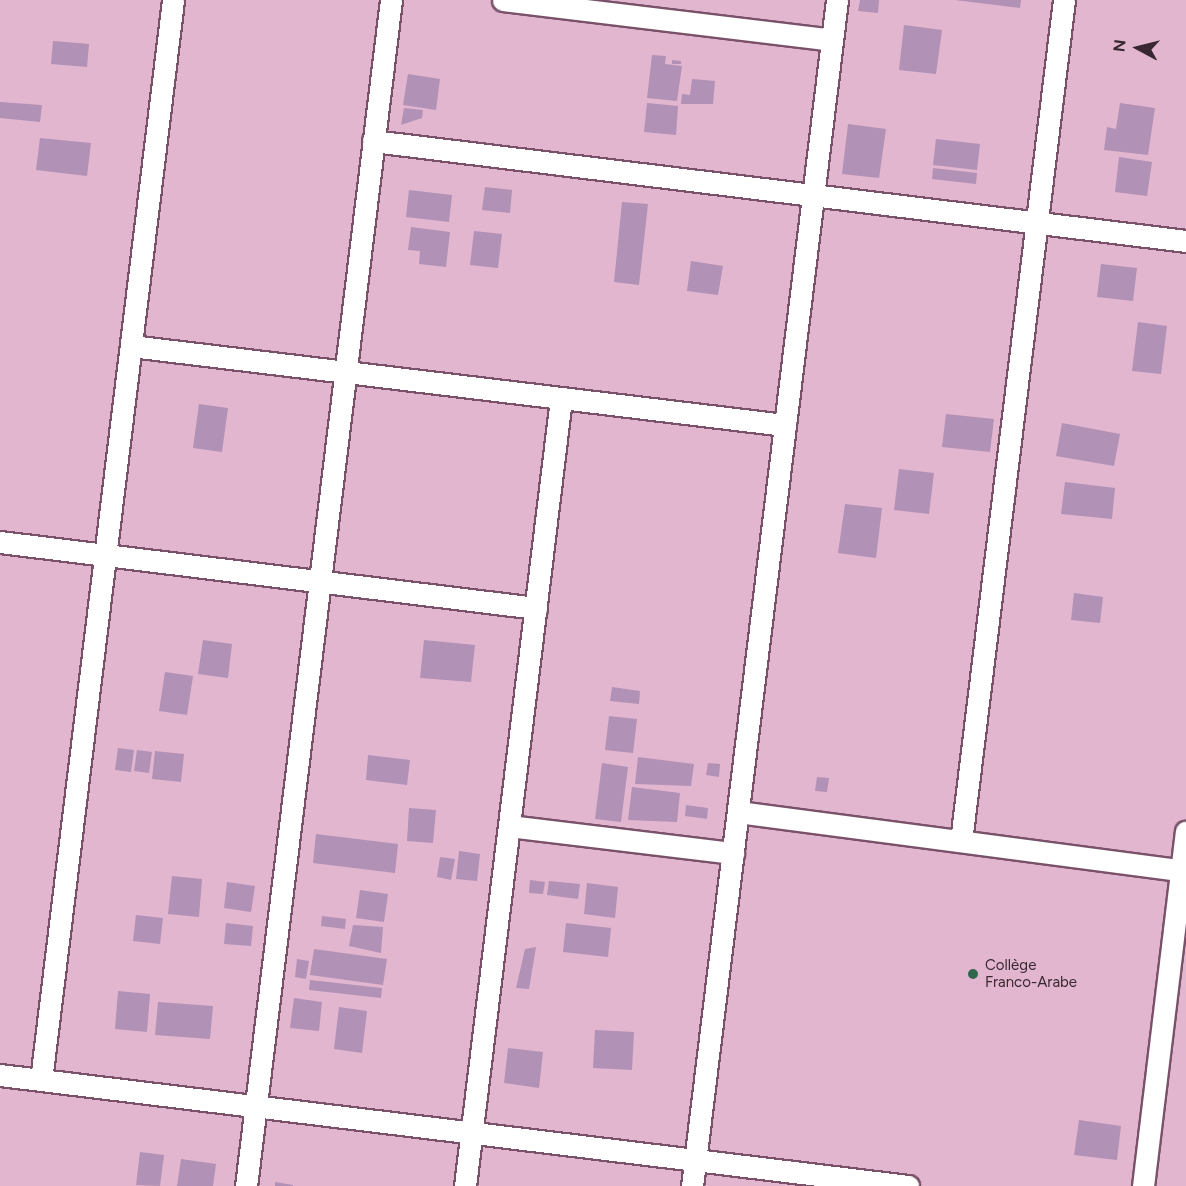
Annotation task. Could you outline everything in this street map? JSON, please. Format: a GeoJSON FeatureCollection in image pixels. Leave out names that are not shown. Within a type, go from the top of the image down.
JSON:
{"type":"FeatureCollection","features":[{"type":"Feature","properties":{"kind":"street"},"geometry":{"type":"LineString","coordinates":[[41,1080],[173,0]]}},
{"type":"Feature","properties":{"kind":"street"},"geometry":{"type":"LineString","coordinates":[[246,1186],[391,0]]}},
{"type":"Feature","properties":{"kind":"street"},"geometry":{"type":"LineString","coordinates":[[503,0],[832,40]]}},
{"type":"Feature","properties":{"kind":"street"},"geometry":{"type":"LineString","coordinates":[[692,1186],[837,0]]}},
{"type":"Feature","properties":{"kind":"street"},"geometry":{"type":"LineString","coordinates":[[961,841],[1064,0]]}},
{"type":"Feature","properties":{"kind":"street"},"geometry":{"type":"LineString","coordinates":[[374,141],[1186,241]]}},
{"type":"Feature","properties":{"kind":"street"},"geometry":{"type":"LineString","coordinates":[[130,345],[785,425]]}},
{"type":"Feature","properties":{"kind":"street"},"geometry":{"type":"LineString","coordinates":[[465,1186],[561,398]]}},
{"type":"Feature","properties":{"kind":"street"},"geometry":{"type":"LineString","coordinates":[[0,542],[536,608]]}},
{"type":"Feature","properties":{"kind":"street"},"geometry":{"type":"LineString","coordinates":[[738,812],[1181,870]]}},
{"type":"Feature","properties":{"kind":"street"},"geometry":{"type":"LineString","coordinates":[[509,826],[733,853]]}},
{"type":"Feature","properties":{"kind":"street"},"geometry":{"type":"LineString","coordinates":[[1143,1186],[1186,832]]}},
{"type":"Feature","properties":{"kind":"street"},"geometry":{"type":"LineString","coordinates":[[0,1075],[908,1186]]}},
{"type":"Feature","properties":{"kind":"building"},"geometry":{"type":"Polygon","coordinates":[[[860,0],[879,0],[878,13],[858,11],[860,0]]]}},
{"type":"Feature","properties":{"kind":"building"},"geometry":{"type":"Polygon","coordinates":[[[955,0],[1021,0],[1020,8],[955,0]]]}},
{"type":"Feature","properties":{"kind":"building"},"geometry":{"type":"Polygon","coordinates":[[[904,25],[942,30],[936,74],[899,70],[904,25]]]}},
{"type":"Feature","properties":{"kind":"building"},"geometry":{"type":"Polygon","coordinates":[[[53,41],[89,44],[87,67],[51,64],[53,41]]]}},
{"type":"Feature","properties":{"kind":"building"},"geometry":{"type":"Polygon","coordinates":[[[652,55],[666,56],[665,64],[682,66],[677,101],[647,98],[652,55]]]}},
{"type":"Feature","properties":{"kind":"building"},"geometry":{"type":"Polygon","coordinates":[[[672,60],[681,61],[681,64],[672,64],[672,60]]]}},
{"type":"Feature","properties":{"kind":"building"},"geometry":{"type":"Polygon","coordinates":[[[408,74],[440,79],[436,110],[403,105],[408,74]]]}},
{"type":"Feature","properties":{"kind":"building"},"geometry":{"type":"Polygon","coordinates":[[[692,79],[715,81],[713,104],[681,104],[682,94],[690,95],[692,79]]]}},
{"type":"Feature","properties":{"kind":"building"},"geometry":{"type":"Polygon","coordinates":[[[0,102],[42,105],[40,122],[0,118],[0,102]]]}},
{"type":"Feature","properties":{"kind":"building"},"geometry":{"type":"Polygon","coordinates":[[[647,103],[678,106],[676,135],[644,132],[647,103]]]}},
{"type":"Feature","properties":{"kind":"building"},"geometry":{"type":"Polygon","coordinates":[[[1120,103],[1155,108],[1148,155],[1104,150],[1107,127],[1116,129],[1120,103]]]}},
{"type":"Feature","properties":{"kind":"building"},"geometry":{"type":"Polygon","coordinates":[[[404,108],[423,110],[422,118],[401,125],[404,108]]]}},
{"type":"Feature","properties":{"kind":"building"},"geometry":{"type":"Polygon","coordinates":[[[848,124],[886,129],[879,178],[842,174],[848,124]]]}},
{"type":"Feature","properties":{"kind":"building"},"geometry":{"type":"Polygon","coordinates":[[[40,138],[91,143],[87,176],[36,170],[40,138]]]}},
{"type":"Feature","properties":{"kind":"building"},"geometry":{"type":"Polygon","coordinates":[[[936,139],[980,144],[977,170],[933,165],[936,139]]]}},
{"type":"Feature","properties":{"kind":"building"},"geometry":{"type":"Polygon","coordinates":[[[1119,157],[1152,162],[1147,196],[1115,192],[1119,157]]]}},
{"type":"Feature","properties":{"kind":"building"},"geometry":{"type":"Polygon","coordinates":[[[933,168],[977,173],[976,184],[932,179],[933,168]]]}},
{"type":"Feature","properties":{"kind":"building"},"geometry":{"type":"Polygon","coordinates":[[[485,187],[512,190],[510,213],[482,210],[485,187]]]}},
{"type":"Feature","properties":{"kind":"building"},"geometry":{"type":"Polygon","coordinates":[[[409,190],[452,195],[449,222],[406,217],[409,190]]]}},
{"type":"Feature","properties":{"kind":"building"},"geometry":{"type":"Polygon","coordinates":[[[622,202],[648,204],[639,285],[614,282],[622,202]]]}},
{"type":"Feature","properties":{"kind":"building"},"geometry":{"type":"Polygon","coordinates":[[[411,227],[450,232],[446,267],[419,264],[420,251],[408,250],[411,227]]]}},
{"type":"Feature","properties":{"kind":"building"},"geometry":{"type":"Polygon","coordinates":[[[474,231],[502,234],[498,268],[470,265],[474,231]]]}},
{"type":"Feature","properties":{"kind":"building"},"geometry":{"type":"Polygon","coordinates":[[[691,261],[723,266],[718,295],[687,291],[691,261]]]}},
{"type":"Feature","properties":{"kind":"building"},"geometry":{"type":"Polygon","coordinates":[[[1101,264],[1137,268],[1133,301],[1097,297],[1101,264]]]}},
{"type":"Feature","properties":{"kind":"building"},"geometry":{"type":"Polygon","coordinates":[[[1138,322],[1167,326],[1161,374],[1132,371],[1138,322]]]}},
{"type":"Feature","properties":{"kind":"building"},"geometry":{"type":"Polygon","coordinates":[[[199,404],[228,408],[222,452],[193,448],[199,404]]]}},
{"type":"Feature","properties":{"kind":"building"},"geometry":{"type":"Polygon","coordinates":[[[946,414],[994,419],[990,452],[942,447],[946,414]]]}},
{"type":"Feature","properties":{"kind":"building"},"geometry":{"type":"Polygon","coordinates":[[[1062,423],[1120,434],[1114,466],[1056,456],[1062,423]]]}},
{"type":"Feature","properties":{"kind":"building"},"geometry":{"type":"Polygon","coordinates":[[[899,469],[934,473],[929,514],[894,510],[899,469]]]}},
{"type":"Feature","properties":{"kind":"building"},"geometry":{"type":"Polygon","coordinates":[[[1065,482],[1115,488],[1112,519],[1061,514],[1065,482]]]}},
{"type":"Feature","properties":{"kind":"building"},"geometry":{"type":"Polygon","coordinates":[[[845,504],[882,508],[876,558],[838,553],[845,504]]]}},
{"type":"Feature","properties":{"kind":"building"},"geometry":{"type":"Polygon","coordinates":[[[1074,593],[1103,597],[1100,623],[1071,620],[1074,593]]]}},
{"type":"Feature","properties":{"kind":"building"},"geometry":{"type":"Polygon","coordinates":[[[203,640],[232,644],[228,678],[198,674],[203,640]]]}},
{"type":"Feature","properties":{"kind":"building"},"geometry":{"type":"Polygon","coordinates":[[[424,640],[475,645],[471,682],[420,678],[424,640]]]}},
{"type":"Feature","properties":{"kind":"building"},"geometry":{"type":"Polygon","coordinates":[[[165,672],[193,676],[187,715],[159,711],[165,672]]]}},
{"type":"Feature","properties":{"kind":"building"},"geometry":{"type":"Polygon","coordinates":[[[612,687],[640,691],[639,704],[610,701],[612,687]]]}},
{"type":"Feature","properties":{"kind":"building"},"geometry":{"type":"Polygon","coordinates":[[[609,716],[637,719],[633,753],[605,750],[609,716]]]}},
{"type":"Feature","properties":{"kind":"building"},"geometry":{"type":"Polygon","coordinates":[[[118,748],[134,750],[131,772],[115,770],[118,748]]]}},
{"type":"Feature","properties":{"kind":"building"},"geometry":{"type":"Polygon","coordinates":[[[137,750],[152,752],[149,773],[134,771],[137,750]]]}},
{"type":"Feature","properties":{"kind":"building"},"geometry":{"type":"Polygon","coordinates":[[[155,751],[184,754],[181,782],[152,779],[155,751]]]}},
{"type":"Feature","properties":{"kind":"building"},"geometry":{"type":"Polygon","coordinates":[[[368,755],[410,760],[407,785],[366,780],[368,755]]]}},
{"type":"Feature","properties":{"kind":"building"},"geometry":{"type":"Polygon","coordinates":[[[638,757],[694,764],[691,786],[635,784],[638,757]]]}},
{"type":"Feature","properties":{"kind":"building"},"geometry":{"type":"Polygon","coordinates":[[[602,763],[628,767],[621,822],[595,819],[602,763]]]}},
{"type":"Feature","properties":{"kind":"building"},"geometry":{"type":"Polygon","coordinates":[[[708,763],[720,764],[719,777],[706,775],[708,763]]]}},
{"type":"Feature","properties":{"kind":"building"},"geometry":{"type":"Polygon","coordinates":[[[817,777],[829,778],[827,792],[815,791],[817,777]]]}},
{"type":"Feature","properties":{"kind":"building"},"geometry":{"type":"Polygon","coordinates":[[[632,787],[680,793],[677,822],[628,820],[632,787]]]}},
{"type":"Feature","properties":{"kind":"building"},"geometry":{"type":"Polygon","coordinates":[[[686,805],[708,808],[707,819],[685,816],[686,805]]]}},
{"type":"Feature","properties":{"kind":"building"},"geometry":{"type":"Polygon","coordinates":[[[409,808],[436,810],[433,843],[407,841],[409,808]]]}},
{"type":"Feature","properties":{"kind":"building"},"geometry":{"type":"Polygon","coordinates":[[[316,834],[398,844],[395,873],[313,863],[316,834]]]}},
{"type":"Feature","properties":{"kind":"building"},"geometry":{"type":"Polygon","coordinates":[[[459,851],[480,854],[477,881],[456,879],[459,851]]]}},
{"type":"Feature","properties":{"kind":"building"},"geometry":{"type":"Polygon","coordinates":[[[440,857],[455,859],[451,880],[437,877],[440,857]]]}},
{"type":"Feature","properties":{"kind":"building"},"geometry":{"type":"Polygon","coordinates":[[[172,876],[202,879],[199,917],[168,914],[172,876]]]}},
{"type":"Feature","properties":{"kind":"building"},"geometry":{"type":"Polygon","coordinates":[[[530,880],[545,882],[543,894],[529,893],[530,880]]]}},
{"type":"Feature","properties":{"kind":"building"},"geometry":{"type":"Polygon","coordinates":[[[549,881],[580,884],[578,899],[547,895],[549,881]]]}},
{"type":"Feature","properties":{"kind":"building"},"geometry":{"type":"Polygon","coordinates":[[[227,882],[255,886],[251,912],[224,908],[227,882]]]}},
{"type":"Feature","properties":{"kind":"building"},"geometry":{"type":"Polygon","coordinates":[[[587,883],[618,887],[615,918],[584,914],[587,883]]]}},
{"type":"Feature","properties":{"kind":"building"},"geometry":{"type":"Polygon","coordinates":[[[360,890],[388,894],[384,922],[356,918],[360,890]]]}},
{"type":"Feature","properties":{"kind":"building"},"geometry":{"type":"Polygon","coordinates":[[[136,915],[163,918],[160,944],[133,941],[136,915]]]}},
{"type":"Feature","properties":{"kind":"building"},"geometry":{"type":"Polygon","coordinates":[[[322,916],[346,919],[345,929],[321,926],[322,916]]]}},
{"type":"Feature","properties":{"kind":"building"},"geometry":{"type":"Polygon","coordinates":[[[226,923],[253,926],[251,946],[224,944],[226,923]]]}},
{"type":"Feature","properties":{"kind":"building"},"geometry":{"type":"Polygon","coordinates":[[[566,923],[611,928],[608,957],[563,952],[566,923]]]}},
{"type":"Feature","properties":{"kind":"building"},"geometry":{"type":"Polygon","coordinates":[[[353,925],[383,927],[381,953],[349,946],[353,925]]]}},
{"type":"Feature","properties":{"kind":"building"},"geometry":{"type":"Polygon","coordinates":[[[536,947],[529,989],[516,988],[525,949],[536,947]]]}},
{"type":"Feature","properties":{"kind":"building"},"geometry":{"type":"Polygon","coordinates":[[[314,949],[387,959],[383,985],[310,975],[314,949]]]}},
{"type":"Feature","properties":{"kind":"building"},"geometry":{"type":"Polygon","coordinates":[[[297,959],[309,961],[306,979],[295,977],[297,959]]]}},
{"type":"Feature","properties":{"kind":"building"},"geometry":{"type":"Polygon","coordinates":[[[310,980],[382,988],[381,998],[309,990],[310,980]]]}},
{"type":"Feature","properties":{"kind":"building"},"geometry":{"type":"Polygon","coordinates":[[[118,991],[150,994],[147,1032],[115,1029],[118,991]]]}},
{"type":"Feature","properties":{"kind":"building"},"geometry":{"type":"Polygon","coordinates":[[[294,998],[322,1002],[319,1031],[290,1028],[294,998]]]}},
{"type":"Feature","properties":{"kind":"building"},"geometry":{"type":"Polygon","coordinates":[[[158,1002],[213,1006],[210,1039],[155,1035],[158,1002]]]}},
{"type":"Feature","properties":{"kind":"building"},"geometry":{"type":"Polygon","coordinates":[[[339,1007],[367,1011],[362,1053],[334,1049],[339,1007]]]}},
{"type":"Feature","properties":{"kind":"building"},"geometry":{"type":"Polygon","coordinates":[[[595,1030],[634,1032],[632,1070],[593,1068],[595,1030]]]}},
{"type":"Feature","properties":{"kind":"building"},"geometry":{"type":"Polygon","coordinates":[[[508,1048],[543,1052],[539,1088],[504,1083],[508,1048]]]}},
{"type":"Feature","properties":{"kind":"building"},"geometry":{"type":"Polygon","coordinates":[[[1079,1120],[1121,1126],[1117,1160],[1074,1155],[1079,1120]]]}},
{"type":"Feature","properties":{"kind":"building"},"geometry":{"type":"Polygon","coordinates":[[[140,1152],[164,1155],[160,1186],[136,1185],[140,1152]]]}},
{"type":"Feature","properties":{"kind":"building"},"geometry":{"type":"Polygon","coordinates":[[[181,1159],[216,1164],[213,1186],[177,1186],[181,1159]]]}},
{"type":"Feature","properties":{"kind":"building"},"geometry":{"type":"Polygon","coordinates":[[[275,1182],[293,1185],[293,1186],[275,1186],[275,1182]]]}},
{"type":"Feature","properties":{"kind":"place","name":"Collège Franco-Arabe"},"geometry":{"type":"Point","coordinates":[973,974]}}]}
